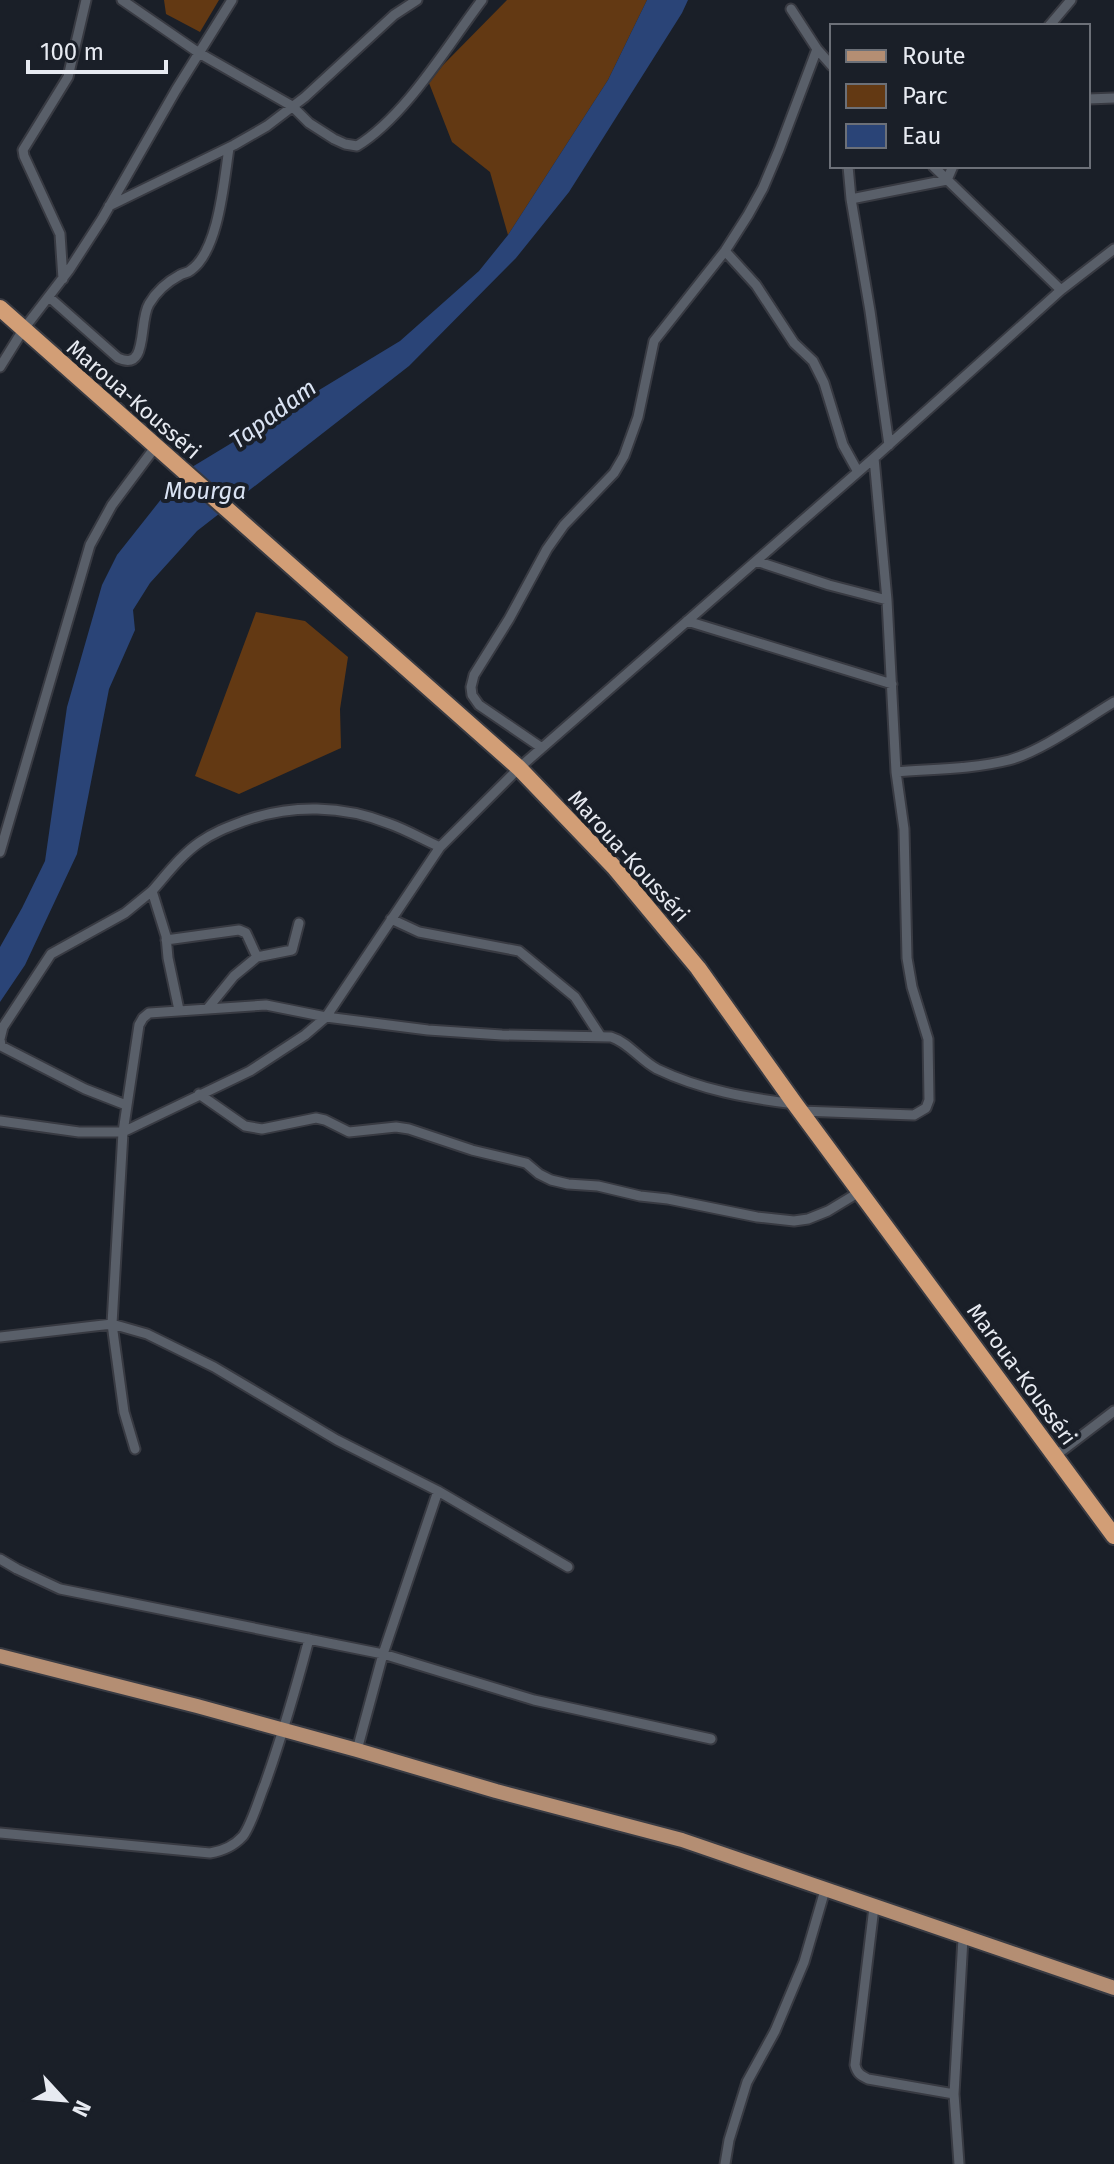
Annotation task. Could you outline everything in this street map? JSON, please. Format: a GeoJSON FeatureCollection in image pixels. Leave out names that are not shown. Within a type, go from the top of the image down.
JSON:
{"type":"FeatureCollection","features":[{"type":"Feature","properties":{"kind":"highway","name":"Maroua-Kousséri"},"geometry":{"type":"LineString","coordinates":[[0,308],[519,768],[614,867],[698,968],[1114,1536]]}},
{"type":"Feature","properties":{"kind":"main road"},"geometry":{"type":"LineString","coordinates":[[0,1656],[284,1730],[716,1850],[1114,1988]]}},
{"type":"Feature","properties":{"kind":"street"},"geometry":{"type":"LineString","coordinates":[[63,279],[60,234],[23,150],[68,77],[86,0]]}},
{"type":"Feature","properties":{"kind":"street"},"geometry":{"type":"LineString","coordinates":[[122,0],[199,53],[292,106],[309,123],[334,139],[357,146],[376,134],[412,94],[482,0]]}},
{"type":"Feature","properties":{"kind":"street"},"geometry":{"type":"LineString","coordinates":[[1,361],[63,279],[232,0]]}},
{"type":"Feature","properties":{"kind":"street"},"geometry":{"type":"LineString","coordinates":[[109,206],[229,148],[267,126],[351,56],[394,15],[417,0]]}},
{"type":"Feature","properties":{"kind":"street"},"geometry":{"type":"LineString","coordinates":[[1051,24],[1071,0]]}},
{"type":"Feature","properties":{"kind":"street"},"geometry":{"type":"LineString","coordinates":[[791,9],[830,64]]}},
{"type":"Feature","properties":{"kind":"street"},"geometry":{"type":"LineString","coordinates":[[542,748],[479,705],[472,695],[474,675],[547,549],[564,525],[614,473],[624,456],[638,417],[654,341],[725,251],[763,188],[798,105],[817,49]]}},
{"type":"Feature","properties":{"kind":"street"},"geometry":{"type":"LineString","coordinates":[[1090,99],[1114,98]]}},
{"type":"Feature","properties":{"kind":"street"},"geometry":{"type":"LineString","coordinates":[[49,297],[118,358],[135,358],[139,353],[143,318],[148,305],[164,285],[192,270],[214,231],[229,148]]}},
{"type":"Feature","properties":{"kind":"street"},"geometry":{"type":"LineString","coordinates":[[848,168],[889,445]]}},
{"type":"Feature","properties":{"kind":"street"},"geometry":{"type":"LineString","coordinates":[[935,168],[1061,290]]}},
{"type":"Feature","properties":{"kind":"street"},"geometry":{"type":"LineString","coordinates":[[947,180],[952,168]]}},
{"type":"Feature","properties":{"kind":"street"},"geometry":{"type":"LineString","coordinates":[[851,199],[947,180]]}},
{"type":"Feature","properties":{"kind":"street"},"geometry":{"type":"LineString","coordinates":[[0,1121],[79,1132],[123,1132],[250,1071],[305,1035],[326,1017],[440,847],[519,768],[889,445],[1061,290],[1114,249]]}},
{"type":"Feature","properties":{"kind":"street"},"geometry":{"type":"LineString","coordinates":[[725,251],[756,285],[794,343],[813,361],[824,383],[843,445],[858,472]]}},
{"type":"Feature","properties":{"kind":"street"},"geometry":{"type":"LineString","coordinates":[[0,852],[90,545],[112,505],[156,446]]}},
{"type":"Feature","properties":{"kind":"street"},"geometry":{"type":"LineString","coordinates":[[135,1449],[124,1412],[112,1324],[126,1105],[139,1025],[149,1013],[266,1005],[326,1017],[428,1030],[616,1038],[653,1067],[694,1085],[746,1098],[798,1108],[914,1115],[926,1108],[929,1100],[928,1039],[912,987],[907,958],[904,829],[896,772],[887,600],[874,458]]}},
{"type":"Feature","properties":{"kind":"street"},"geometry":{"type":"LineString","coordinates":[[756,561],[887,600]]}},
{"type":"Feature","properties":{"kind":"street"},"geometry":{"type":"LineString","coordinates":[[687,621],[892,684]]}},
{"type":"Feature","properties":{"kind":"street"},"geometry":{"type":"LineString","coordinates":[[896,772],[1010,759],[1038,747],[1114,702]]}},
{"type":"Feature","properties":{"kind":"street"},"geometry":{"type":"LineString","coordinates":[[126,1105],[85,1089],[1,1046],[3,1027],[51,954],[125,913],[152,891],[197,844],[215,832],[268,813],[312,809],[355,814],[389,823],[440,847]]}},
{"type":"Feature","properties":{"kind":"street"},"geometry":{"type":"LineString","coordinates":[[152,891],[166,940],[179,1010]]}},
{"type":"Feature","properties":{"kind":"street"},"geometry":{"type":"LineString","coordinates":[[391,919],[419,932],[519,951],[575,997],[601,1037]]}},
{"type":"Feature","properties":{"kind":"street"},"geometry":{"type":"LineString","coordinates":[[208,1008],[234,976],[257,957],[292,950],[299,923]]}},
{"type":"Feature","properties":{"kind":"street"},"geometry":{"type":"LineString","coordinates":[[166,940],[239,930],[246,933],[257,957]]}},
{"type":"Feature","properties":{"kind":"street"},"geometry":{"type":"LineString","coordinates":[[199,1094],[245,1126],[262,1129],[316,1118],[349,1132],[396,1127],[409,1129],[472,1150],[526,1163],[551,1180],[598,1186],[757,1217],[794,1221],[808,1219],[861,1191]]}},
{"type":"Feature","properties":{"kind":"street"},"geometry":{"type":"LineString","coordinates":[[0,1337],[112,1324],[147,1334],[214,1367],[337,1440],[438,1491],[568,1567]]}},
{"type":"Feature","properties":{"kind":"street"},"geometry":{"type":"LineString","coordinates":[[1055,1456],[1114,1411]]}},
{"type":"Feature","properties":{"kind":"street"},"geometry":{"type":"LineString","coordinates":[[357,1750],[383,1654],[438,1491]]}},
{"type":"Feature","properties":{"kind":"street"},"geometry":{"type":"LineString","coordinates":[[0,1559],[60,1589],[383,1654],[534,1700],[711,1739]]}},
{"type":"Feature","properties":{"kind":"street"},"geometry":{"type":"LineString","coordinates":[[0,1833],[210,1853],[222,1851],[244,1835],[260,1798],[284,1730],[309,1639]]}},
{"type":"Feature","properties":{"kind":"street"},"geometry":{"type":"LineString","coordinates":[[725,2164],[747,2082],[775,2031],[804,1962],[825,1890]]}},
{"type":"Feature","properties":{"kind":"street"},"geometry":{"type":"LineString","coordinates":[[874,1907],[855,2065],[857,2070],[868,2079],[954,2094]]}},
{"type":"Feature","properties":{"kind":"street"},"geometry":{"type":"LineString","coordinates":[[959,2164],[954,2094],[963,1938]]}},
{"type":"Feature","properties":{"kind":"green space"},"geometry":{"type":"Polygon","coordinates":[[[164,0],[219,0],[200,32],[166,14],[164,0]]]}},
{"type":"Feature","properties":{"kind":"green space"},"geometry":{"type":"Polygon","coordinates":[[[507,0],[647,0],[608,80],[508,235],[490,172],[452,142],[429,83],[507,0]]]}},
{"type":"Feature","properties":{"kind":"green space"},"geometry":{"type":"Polygon","coordinates":[[[256,612],[305,621],[348,657],[340,709],[341,748],[239,794],[195,776],[256,612]]]}},
{"type":"Feature","properties":{"kind":"water","name":"Mourga"},"geometry":{"type":"Polygon","coordinates":[[[647,0],[688,0],[569,192],[516,258],[409,366],[197,531],[150,583],[133,610],[135,630],[109,689],[77,854],[25,965],[0,1002],[0,947],[45,861],[67,707],[102,585],[117,555],[170,488],[192,467],[400,341],[479,271],[508,235],[608,80],[647,0]]]}},
{"type":"Feature","properties":{"kind":"water label","name":"Tapadam"},"geometry":{"type":"Point","coordinates":[273,414]}}]}
